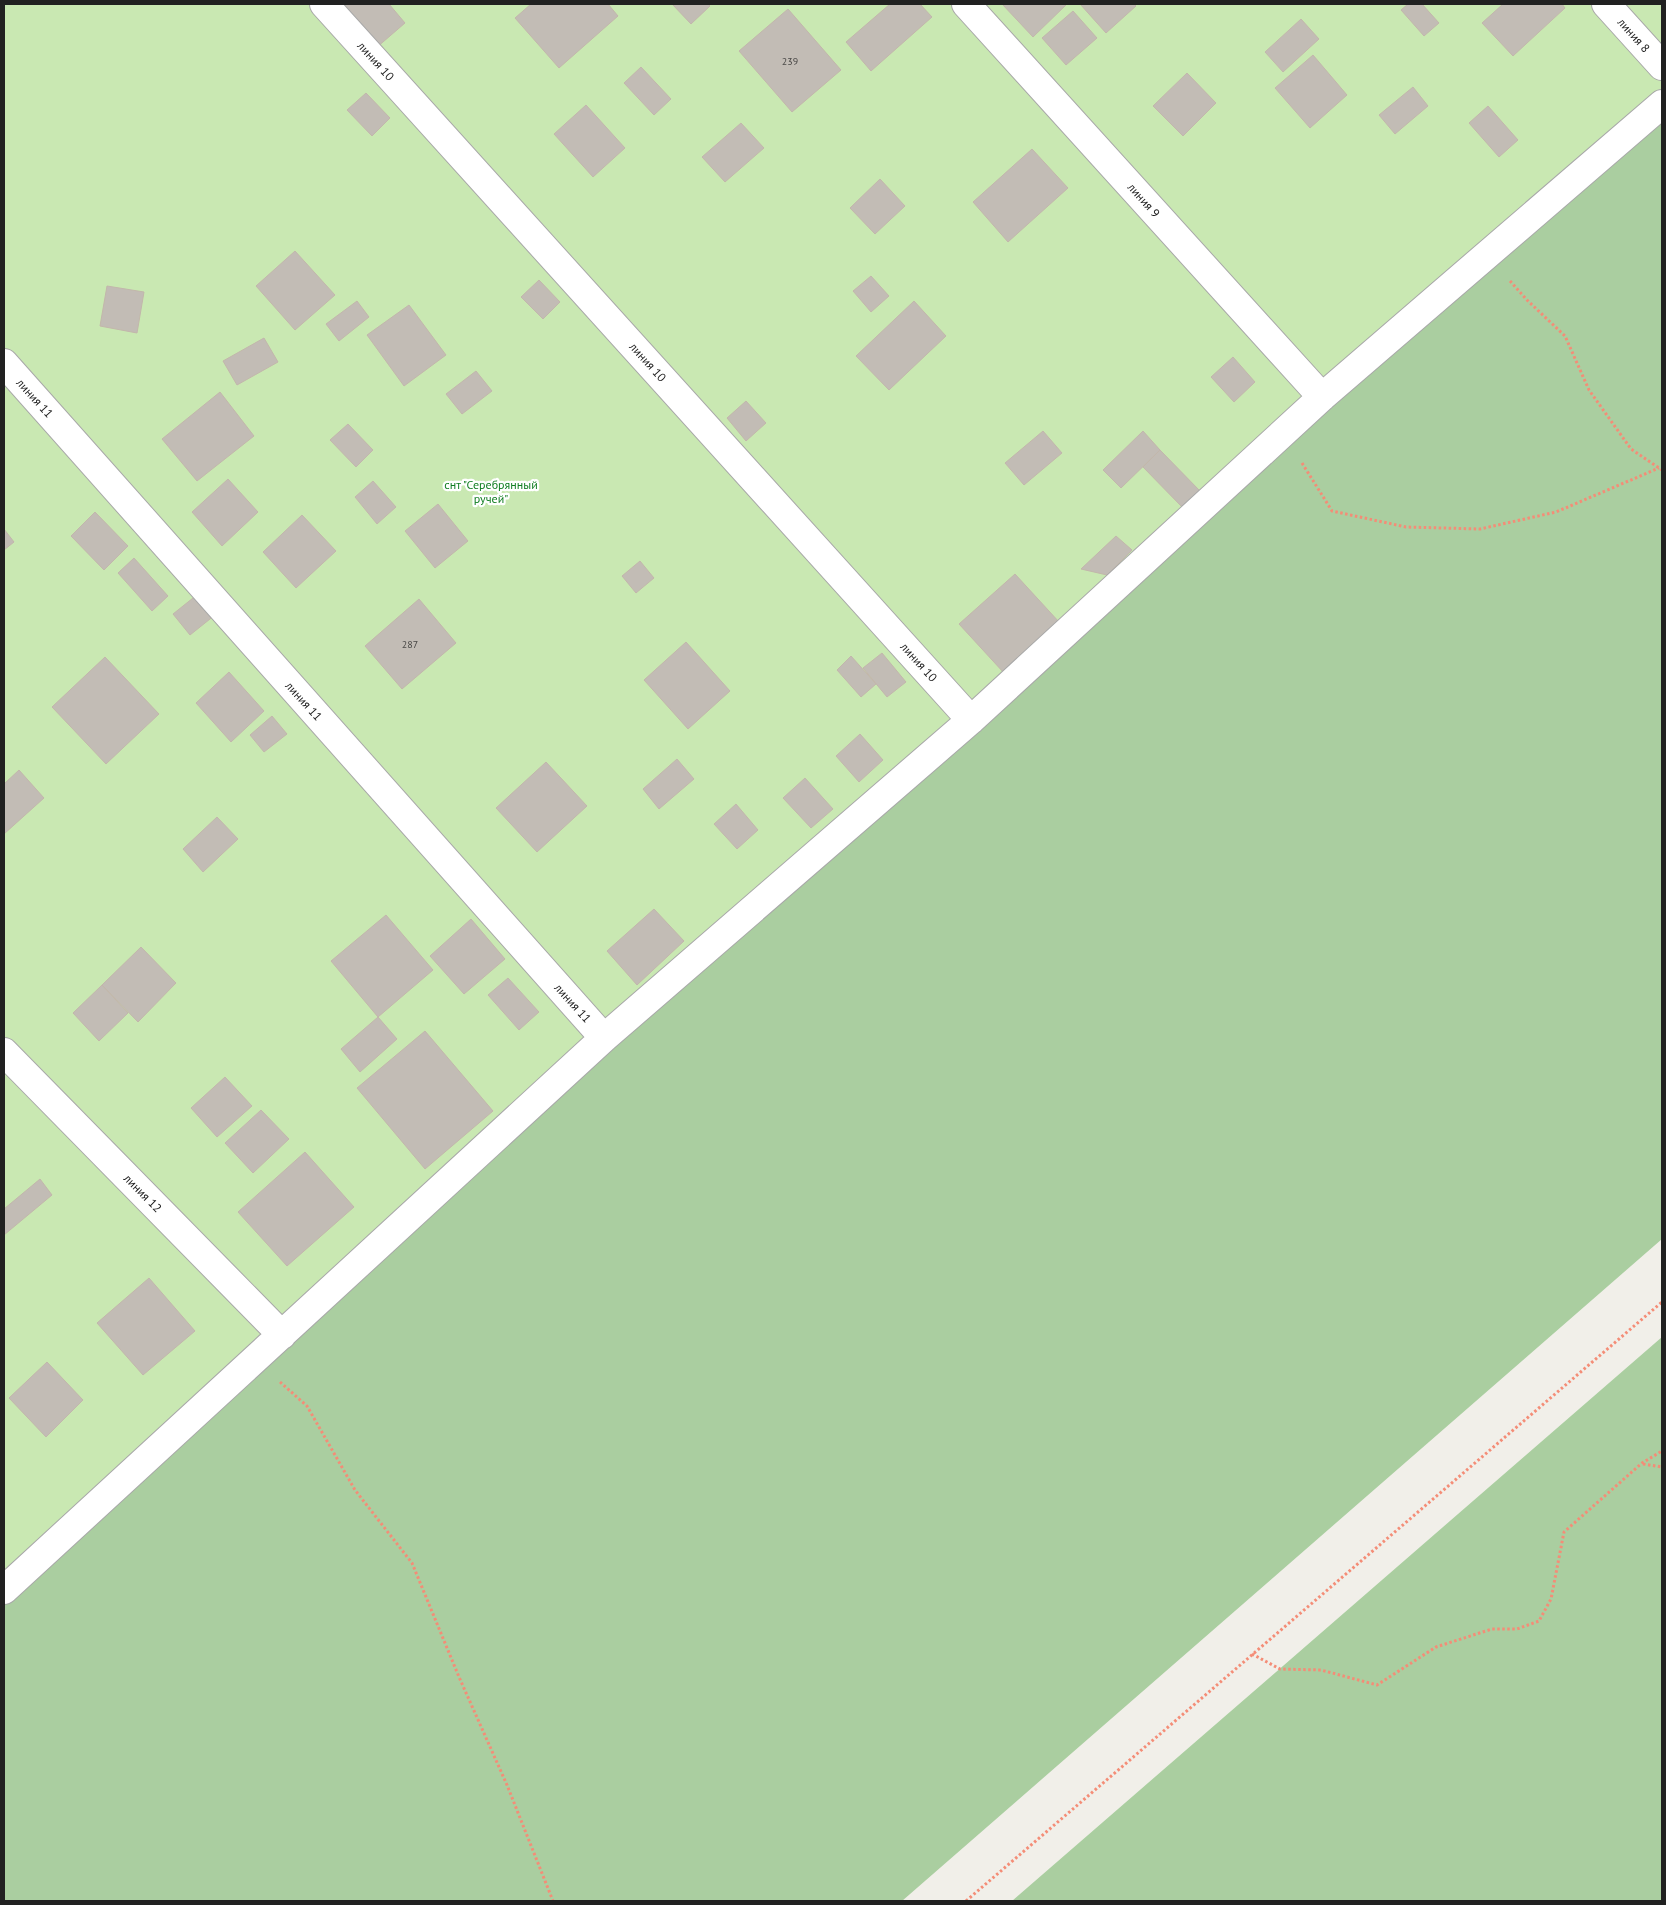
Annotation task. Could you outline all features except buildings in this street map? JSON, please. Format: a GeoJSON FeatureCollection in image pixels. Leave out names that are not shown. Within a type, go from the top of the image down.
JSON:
{"type":"FeatureCollection","features":[{"type":"Feature","properties":{"kind":"street","name":"линия 10"},"geometry":{"type":"LineString","coordinates":[[324,4],[971,720]]}},
{"type":"Feature","properties":{"kind":"street","name":"линия 9"},"geometry":{"type":"LineString","coordinates":[[966,4],[1322,397]]}},
{"type":"Feature","properties":{"kind":"street","name":"линия 8"},"geometry":{"type":"LineString","coordinates":[[1606,4],[1662,66]]}},
{"type":"Feature","properties":{"kind":"street"},"geometry":{"type":"LineString","coordinates":[[4,1590],[604,1038],[971,720],[1322,397],[1662,104]]}},
{"type":"Feature","properties":{"kind":"street","name":"линия 11"},"geometry":{"type":"LineString","coordinates":[[4,363],[604,1038]]}},
{"type":"Feature","properties":{"kind":"street","name":"линия 12"},"geometry":{"type":"LineString","coordinates":[[4,1052],[282,1334]]}},
{"type":"Feature","properties":{"kind":"path"},"geometry":{"type":"LineString","coordinates":[[1487,255],[1527,300],[1565,336],[1589,390],[1631,449],[1661,469]]}},
{"type":"Feature","properties":{"kind":"path"},"geometry":{"type":"LineString","coordinates":[[1285,431],[1300,461],[1332,511],[1406,527],[1480,528],[1556,512],[1661,469]]}},
{"type":"Feature","properties":{"kind":"path"},"geometry":{"type":"LineString","coordinates":[[966,1901],[1597,1360],[1662,1302]]}},
{"type":"Feature","properties":{"kind":"path"},"geometry":{"type":"LineString","coordinates":[[255,1360],[307,1406],[355,1490],[412,1563],[459,1677],[507,1785],[553,1901]]}},
{"type":"Feature","properties":{"kind":"path"},"geometry":{"type":"LineString","coordinates":[[1252,1654],[1280,1669],[1321,1670],[1377,1685],[1436,1647],[1492,1629],[1517,1629],[1538,1621],[1551,1599],[1564,1532],[1642,1464],[1662,1451]]}},
{"type":"Feature","properties":{"kind":"path"},"geometry":{"type":"LineString","coordinates":[[1642,1464],[1662,1467]]}},
{"type":"Feature","properties":{"kind":"green space","name":"снт \"Серебрянный ручей\""},"geometry":{"type":"Polygon","coordinates":[[[4,4],[1662,4],[1662,104],[4,1590],[4,4]]]}},
{"type":"Feature","properties":{"kind":"green space"},"geometry":{"type":"Polygon","coordinates":[[[1662,104],[1662,1239],[902,1901],[4,1901],[4,1590],[1662,104]]]}},
{"type":"Feature","properties":{"kind":"green space"},"geometry":{"type":"Polygon","coordinates":[[[1662,1337],[1662,1901],[1012,1901],[1662,1337]]]}}]}
